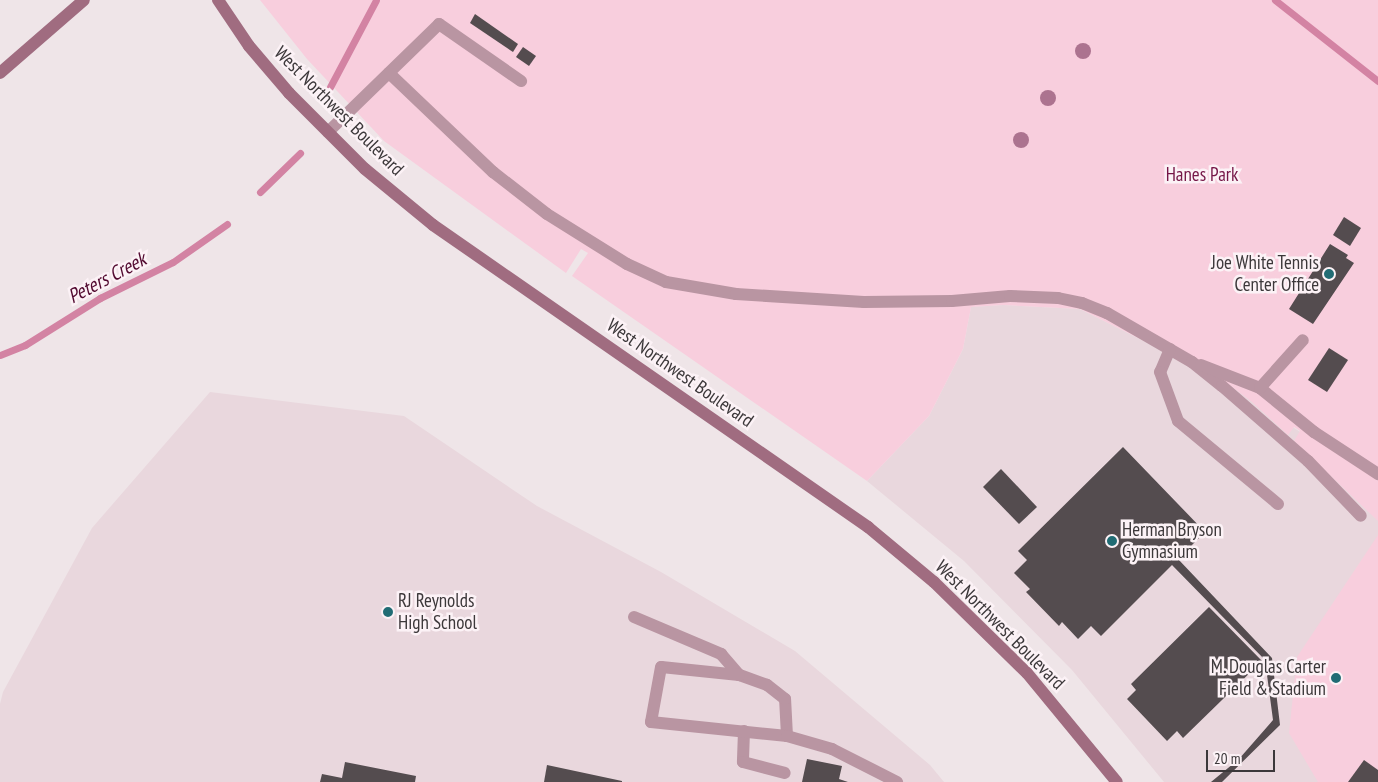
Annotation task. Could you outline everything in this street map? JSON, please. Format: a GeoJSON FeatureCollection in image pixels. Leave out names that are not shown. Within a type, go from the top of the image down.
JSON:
{"type":"FeatureCollection","features":[{"type":"Feature","properties":{"kind":"main road"},"geometry":{"type":"LineString","coordinates":[[0,72],[84,0]]}},
{"type":"Feature","properties":{"kind":"main road","name":"West Northwest Boulevard"},"geometry":{"type":"LineString","coordinates":[[218,0],[254,52],[365,169],[433,225],[868,527],[899,552],[947,594],[1027,674],[1117,782]]}},
{"type":"Feature","properties":{"kind":"street"},"geometry":{"type":"LineString","coordinates":[[328,132],[439,24],[521,81]]}},
{"type":"Feature","properties":{"kind":"street"},"geometry":{"type":"LineString","coordinates":[[389,73],[493,172],[532,202],[627,264],[666,282],[736,294],[864,302],[952,301],[1010,296],[1058,298],[1082,302],[1107,312],[1192,362],[1308,460],[1361,516]]}},
{"type":"Feature","properties":{"kind":"street"},"geometry":{"type":"LineString","coordinates":[[1260,388],[1303,340]]}},
{"type":"Feature","properties":{"kind":"street"},"geometry":{"type":"LineString","coordinates":[[1170,349],[1160,372],[1178,421],[1278,504]]}},
{"type":"Feature","properties":{"kind":"street"},"geometry":{"type":"LineString","coordinates":[[1192,362],[1260,388],[1314,432],[1378,474]]}},
{"type":"Feature","properties":{"kind":"street"},"geometry":{"type":"LineString","coordinates":[[634,617],[721,654],[739,675]]}},
{"type":"Feature","properties":{"kind":"street"},"geometry":{"type":"LineString","coordinates":[[787,736],[785,699],[767,685],[739,675],[662,667],[651,722],[787,736],[832,749],[897,782]]}},
{"type":"Feature","properties":{"kind":"street"},"geometry":{"type":"LineString","coordinates":[[744,731],[743,762],[785,773]]}},
{"type":"Feature","properties":{"kind":"shaded area"},"geometry":{"type":"Polygon","coordinates":[[[1003,305],[1080,309],[1224,381],[1378,484],[1378,782],[1164,782],[1072,670],[964,561],[867,481],[929,416],[963,349],[971,307],[1003,305]]]}},
{"type":"Feature","properties":{"kind":"shaded area","name":"RJ Reynolds High School"},"geometry":{"type":"Polygon","coordinates":[[[210,392],[404,416],[537,506],[661,572],[795,651],[930,765],[944,782],[0,782],[0,704],[3,692],[92,528],[210,392]]]}},
{"type":"Feature","properties":{"kind":"green space","name":"Hanes Park"},"geometry":{"type":"Polygon","coordinates":[[[260,0],[1378,0],[1378,521],[1294,441],[1300,431],[1294,427],[1288,435],[1252,402],[1224,381],[1080,309],[1003,305],[971,307],[963,349],[929,416],[867,481],[572,276],[588,253],[581,249],[566,273],[384,141],[307,59],[260,0]]]}},
{"type":"Feature","properties":{"kind":"green space","name":"M. Douglas Carter Field & Stadium"},"geometry":{"type":"Polygon","coordinates":[[[1378,535],[1378,782],[1318,782],[1289,733],[1297,657],[1378,535]]]}},
{"type":"Feature","properties":{"kind":"building"},"geometry":{"type":"Polygon","coordinates":[[[475,14],[518,44],[513,52],[470,23],[475,14]]]}},
{"type":"Feature","properties":{"kind":"building"},"geometry":{"type":"Polygon","coordinates":[[[523,47],[536,56],[529,66],[516,57],[523,47]]]}},
{"type":"Feature","properties":{"kind":"building"},"geometry":{"type":"Polygon","coordinates":[[[1344,217],[1361,228],[1350,246],[1333,235],[1344,217]]]}},
{"type":"Feature","properties":{"kind":"building","name":"Joe White Tennis Center Office"},"geometry":{"type":"Polygon","coordinates":[[[1330,244],[1348,255],[1346,258],[1354,263],[1313,324],[1289,309],[1330,244]]]}},
{"type":"Feature","properties":{"kind":"building"},"geometry":{"type":"Polygon","coordinates":[[[1329,348],[1348,360],[1327,392],[1308,380],[1329,348]]]}},
{"type":"Feature","properties":{"kind":"building","name":"Herman Bryson Gymnasium"},"geometry":{"type":"Polygon","coordinates":[[[1123,447],[1205,532],[1178,559],[1272,658],[1280,725],[1222,782],[1211,782],[1239,759],[1273,720],[1265,660],[1172,565],[1101,636],[1091,626],[1078,639],[1062,622],[1059,626],[1026,592],[1030,589],[1014,573],[1027,560],[1018,551],[1123,447]]]}},
{"type":"Feature","properties":{"kind":"building"},"geometry":{"type":"Polygon","coordinates":[[[1001,469],[1037,507],[1019,524],[983,487],[1001,469]]]}},
{"type":"Feature","properties":{"kind":"building"},"geometry":{"type":"Polygon","coordinates":[[[1209,607],[1262,661],[1183,738],[1177,731],[1167,741],[1127,699],[1136,690],[1131,684],[1209,607]]]}},
{"type":"Feature","properties":{"kind":"building"},"geometry":{"type":"Polygon","coordinates":[[[807,759],[842,766],[839,779],[848,782],[802,782],[807,759]]]}},
{"type":"Feature","properties":{"kind":"building"},"geometry":{"type":"Polygon","coordinates":[[[1364,760],[1378,770],[1378,782],[1348,782],[1364,760]]]}},
{"type":"Feature","properties":{"kind":"building"},"geometry":{"type":"Polygon","coordinates":[[[345,762],[416,776],[415,782],[320,782],[322,774],[342,778],[345,762]]]}},
{"type":"Feature","properties":{"kind":"building"},"geometry":{"type":"Polygon","coordinates":[[[547,765],[622,781],[622,782],[544,782],[547,765]]]}},
{"type":"Feature","properties":{"kind":"waterway","name":"Peters Creek"},"geometry":{"type":"LineString","coordinates":[[330,87],[376,0]]}},
{"type":"Feature","properties":{"kind":"waterway","name":"Peters Creek"},"geometry":{"type":"LineString","coordinates":[[1275,0],[1378,81]]}},
{"type":"Feature","properties":{"kind":"waterway","name":"Peters Creek"},"geometry":{"type":"LineString","coordinates":[[260,192],[300,153]]}},
{"type":"Feature","properties":{"kind":"waterway","name":"Peters Creek"},"geometry":{"type":"LineString","coordinates":[[0,355],[25,345],[100,298],[173,262],[227,224]]}},
{"type":"Feature","properties":{"kind":"place","name":"Joe White Tennis Center Office"},"geometry":{"type":"Point","coordinates":[1329,274]}},
{"type":"Feature","properties":{"kind":"place","name":"Herman Bryson Gymnasium"},"geometry":{"type":"Point","coordinates":[1112,541]}},
{"type":"Feature","properties":{"kind":"place","name":"RJ Reynolds High School"},"geometry":{"type":"Point","coordinates":[388,612]}},
{"type":"Feature","properties":{"kind":"place","name":"M. Douglas Carter Field & Stadium"},"geometry":{"type":"Point","coordinates":[1336,678]}}]}
